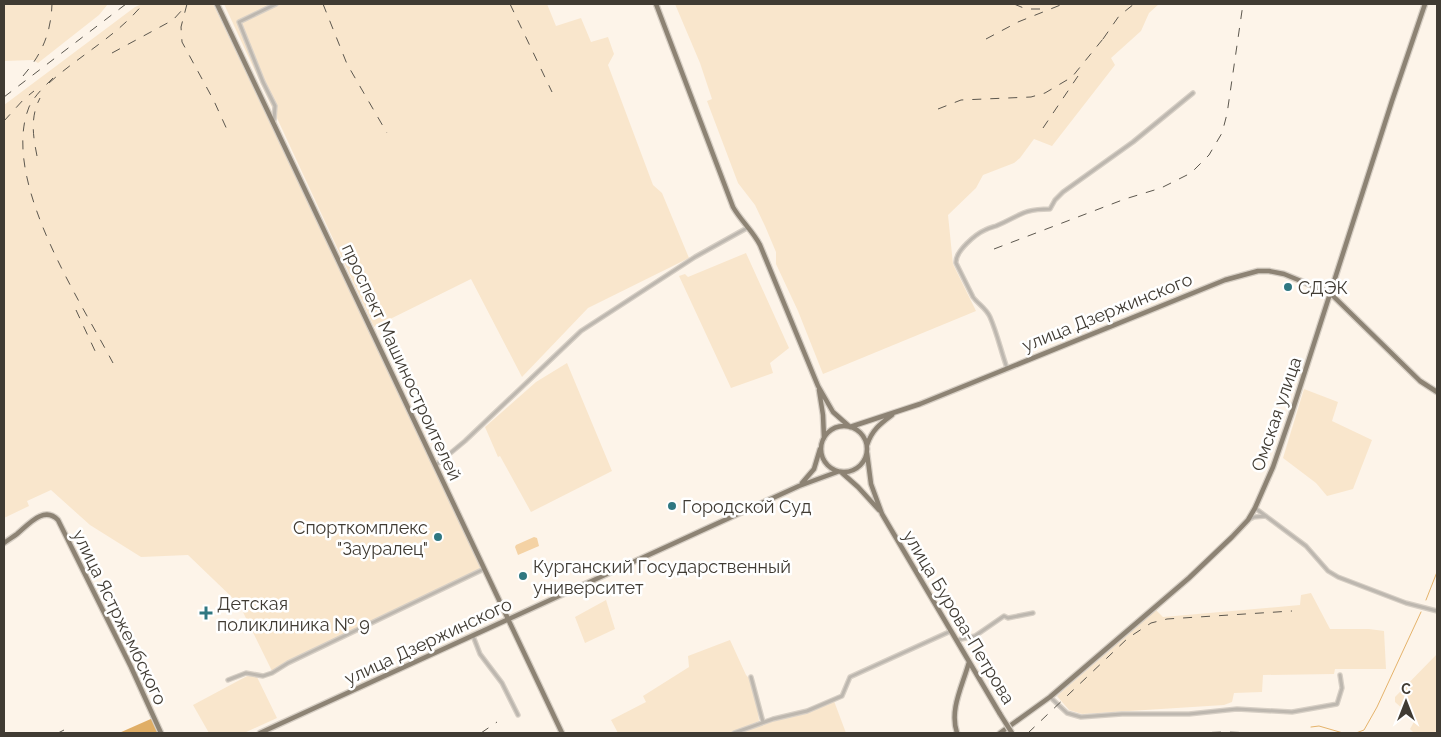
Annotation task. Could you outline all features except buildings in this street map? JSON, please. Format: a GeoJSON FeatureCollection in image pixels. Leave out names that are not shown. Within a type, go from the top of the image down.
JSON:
{"type":"FeatureCollection","features":[{"type":"Feature","properties":{"kind":"main road","name":"проспект Машиностроителей"},"geometry":{"type":"LineString","coordinates":[[217,4],[274,120],[299,178],[562,733]]}},
{"type":"Feature","properties":{"kind":"main road"},"geometry":{"type":"LineString","coordinates":[[656,4],[728,196],[739,218],[756,236],[818,386],[833,412],[850,427],[859,432],[867,445],[864,461],[857,468],[839,472],[824,461],[821,454],[821,446],[824,438],[836,427],[850,427]]}},
{"type":"Feature","properties":{"kind":"main road","name":"Омская улица"},"geometry":{"type":"LineString","coordinates":[[1000,733],[1050,697],[1188,579],[1248,520],[1255,508],[1277,456],[1425,4]]}},
{"type":"Feature","properties":{"kind":"main road","name":"улица Дзержинского"},"geometry":{"type":"LineString","coordinates":[[850,427],[897,412],[1224,280],[1258,271],[1284,274],[1330,294]]}},
{"type":"Feature","properties":{"kind":"main road"},"geometry":{"type":"LineString","coordinates":[[1330,294],[1420,380],[1437,392]]}},
{"type":"Feature","properties":{"kind":"main road"},"geometry":{"type":"LineString","coordinates":[[818,386],[823,415],[824,438]]}},
{"type":"Feature","properties":{"kind":"main road","name":"улица Дзержинского"},"geometry":{"type":"LineString","coordinates":[[867,445],[870,436],[878,426],[897,412]]}},
{"type":"Feature","properties":{"kind":"main road","name":"улица Дзержинского"},"geometry":{"type":"LineString","coordinates":[[799,486],[814,469],[821,446]]}},
{"type":"Feature","properties":{"kind":"main road","name":"улица Бурова-Петрова"},"geometry":{"type":"LineString","coordinates":[[867,453],[871,484],[882,514]]}},
{"type":"Feature","properties":{"kind":"main road","name":"улица Дзержинского"},"geometry":{"type":"LineString","coordinates":[[260,733],[799,486],[839,472]]}},
{"type":"Feature","properties":{"kind":"main road","name":"улица Бурова-Петрова"},"geometry":{"type":"LineString","coordinates":[[839,472],[858,487],[882,514],[1012,733]]}},
{"type":"Feature","properties":{"kind":"main road","name":"улица Ястржембского"},"geometry":{"type":"LineString","coordinates":[[4,543],[43,515],[52,515],[60,524],[131,667],[161,733]]}},
{"type":"Feature","properties":{"kind":"main road"},"geometry":{"type":"LineString","coordinates":[[957,733],[954,723],[954,710],[969,662]]}},
{"type":"Feature","properties":{"kind":"main road"},"geometry":{"type":"LineString","coordinates":[[965,677],[976,672]]}},
{"type":"Feature","properties":{"kind":"street"},"geometry":{"type":"LineString","coordinates":[[274,120],[275,106],[263,82],[239,22],[276,4]]}},
{"type":"Feature","properties":{"kind":"street"},"geometry":{"type":"LineString","coordinates":[[1007,368],[990,316],[984,306],[974,298],[963,274],[958,268],[956,261],[958,253],[985,230],[1022,213],[1033,210],[1050,210],[1055,200],[1063,192],[1133,142],[1193,94]]}},
{"type":"Feature","properties":{"kind":"street"},"geometry":{"type":"LineString","coordinates":[[436,465],[581,331],[695,257],[747,228]]}},
{"type":"Feature","properties":{"kind":"street"},"geometry":{"type":"LineString","coordinates":[[1255,508],[1306,546],[1322,565],[1338,577],[1406,603],[1437,611]]}},
{"type":"Feature","properties":{"kind":"street"},"geometry":{"type":"LineString","coordinates":[[1248,520],[1254,517],[1267,516]]}},
{"type":"Feature","properties":{"kind":"street"},"geometry":{"type":"LineString","coordinates":[[228,680],[246,673],[263,676],[272,673],[309,653],[485,569]]}},
{"type":"Feature","properties":{"kind":"street"},"geometry":{"type":"LineString","coordinates":[[957,640],[975,636],[1004,616],[1008,618],[1033,613]]}},
{"type":"Feature","properties":{"kind":"street"},"geometry":{"type":"LineString","coordinates":[[734,733],[763,722],[807,711],[842,696],[850,677],[952,631]]}},
{"type":"Feature","properties":{"kind":"street"},"geometry":{"type":"LineString","coordinates":[[473,636],[480,654],[502,682],[518,715]]}},
{"type":"Feature","properties":{"kind":"street"},"geometry":{"type":"LineString","coordinates":[[1050,697],[1067,713],[1081,717],[1122,714],[1189,714],[1238,709],[1292,712],[1337,704],[1342,688],[1340,675]]}},
{"type":"Feature","properties":{"kind":"street"},"geometry":{"type":"LineString","coordinates":[[750,677],[763,722]]}},
{"type":"Feature","properties":{"kind":"shaded area"},"geometry":{"type":"Polygon","coordinates":[[[4,4],[108,4],[99,15],[38,63],[33,60],[4,61],[4,4]]]}},
{"type":"Feature","properties":{"kind":"shaded area"},"geometry":{"type":"Polygon","coordinates":[[[142,4],[213,4],[483,568],[272,671],[239,604],[188,555],[141,557],[90,525],[51,490],[27,501],[29,506],[4,518],[4,105],[135,7],[142,4]]]}},
{"type":"Feature","properties":{"kind":"shaded area"},"geometry":{"type":"Polygon","coordinates":[[[224,4],[547,4],[556,26],[581,18],[591,42],[608,37],[614,54],[608,65],[653,185],[662,193],[689,258],[588,308],[522,377],[471,279],[374,327],[224,4]]]}},
{"type":"Feature","properties":{"kind":"shaded area"},"geometry":{"type":"Polygon","coordinates":[[[675,4],[1159,4],[1149,13],[1141,31],[1111,58],[1115,65],[1052,146],[1034,139],[1014,163],[983,175],[976,188],[948,215],[953,264],[976,311],[823,374],[798,311],[776,264],[776,252],[765,226],[755,205],[738,183],[707,101],[712,99],[700,63],[675,4]]]}},
{"type":"Feature","properties":{"kind":"shaded area"},"geometry":{"type":"Polygon","coordinates":[[[746,253],[789,348],[770,363],[773,373],[731,388],[679,276],[685,274],[688,277],[746,253]]]}},
{"type":"Feature","properties":{"kind":"shaded area"},"geometry":{"type":"Polygon","coordinates":[[[567,363],[612,471],[531,512],[500,456],[498,457],[485,427],[536,382],[567,363]]]}},
{"type":"Feature","properties":{"kind":"shaded area"},"geometry":{"type":"Polygon","coordinates":[[[1304,389],[1338,402],[1332,421],[1372,440],[1353,489],[1327,496],[1316,483],[1283,458],[1304,389]]]}},
{"type":"Feature","properties":{"kind":"shaded area"},"geometry":{"type":"Polygon","coordinates":[[[534,537],[537,538],[539,546],[518,555],[516,545],[534,537]]]}},
{"type":"Feature","properties":{"kind":"shaded area"},"geometry":{"type":"Polygon","coordinates":[[[1311,593],[1330,629],[1384,631],[1386,669],[1335,669],[1334,674],[1263,675],[1262,692],[1234,693],[1232,702],[1224,705],[1082,714],[1069,710],[1057,696],[1156,610],[1163,617],[1300,605],[1301,595],[1311,593]]]}},
{"type":"Feature","properties":{"kind":"shaded area"},"geometry":{"type":"Polygon","coordinates":[[[606,600],[615,629],[585,643],[575,617],[606,600]]]}},
{"type":"Feature","properties":{"kind":"shaded area"},"geometry":{"type":"Polygon","coordinates":[[[730,640],[746,675],[751,680],[759,721],[730,733],[618,733],[611,720],[646,702],[643,696],[689,667],[688,656],[730,640]]]}},
{"type":"Feature","properties":{"kind":"shaded area"},"geometry":{"type":"Polygon","coordinates":[[[1437,654],[1437,733],[1414,733],[1410,729],[1415,720],[1395,702],[1395,697],[1437,654]]]}},
{"type":"Feature","properties":{"kind":"shaded area"},"geometry":{"type":"Polygon","coordinates":[[[249,675],[257,677],[277,718],[244,733],[209,733],[193,705],[249,675]]]}},
{"type":"Feature","properties":{"kind":"shaded area"},"geometry":{"type":"Polygon","coordinates":[[[834,701],[846,733],[738,733],[762,724],[805,714],[834,701]]]}},
{"type":"Feature","properties":{"kind":"shaded area"},"geometry":{"type":"Polygon","coordinates":[[[153,718],[160,733],[119,733],[153,718]]]}},
{"type":"Feature","properties":{"kind":"waterway"},"geometry":{"type":"LineString","coordinates":[[1426,600],[1437,572]]}},
{"type":"Feature","properties":{"kind":"waterway"},"geometry":{"type":"LineString","coordinates":[[1356,733],[1364,730],[1377,707],[1421,612]]}},
{"type":"Feature","properties":{"kind":"waterway"},"geometry":{"type":"LineString","coordinates":[[1311,727],[1319,726],[1343,733]]}},
{"type":"Feature","properties":{"kind":"railway"},"geometry":{"type":"LineString","coordinates":[[23,76],[35,60],[44,43],[50,24],[52,4]]}},
{"type":"Feature","properties":{"kind":"railway"},"geometry":{"type":"LineString","coordinates":[[4,97],[126,4]]}},
{"type":"Feature","properties":{"kind":"railway"},"geometry":{"type":"LineString","coordinates":[[49,83],[122,26],[143,4]]}},
{"type":"Feature","properties":{"kind":"railway"},"geometry":{"type":"LineString","coordinates":[[187,4],[181,27],[182,42],[214,101],[229,134]]}},
{"type":"Feature","properties":{"kind":"railway"},"geometry":{"type":"LineString","coordinates":[[323,4],[347,64],[387,133]]}},
{"type":"Feature","properties":{"kind":"railway"},"geometry":{"type":"LineString","coordinates":[[510,4],[552,92]]}},
{"type":"Feature","properties":{"kind":"railway"},"geometry":{"type":"LineString","coordinates":[[1014,4],[1026,9],[1044,9]]}},
{"type":"Feature","properties":{"kind":"railway"},"geometry":{"type":"LineString","coordinates":[[986,39],[1018,22],[1063,4]]}},
{"type":"Feature","properties":{"kind":"railway"},"geometry":{"type":"LineString","coordinates":[[1103,39],[1119,16],[1134,4]]}},
{"type":"Feature","properties":{"kind":"railway"},"geometry":{"type":"LineString","coordinates":[[994,249],[1125,199],[1161,188],[1191,173],[1209,155],[1222,133],[1227,114],[1243,4]]}},
{"type":"Feature","properties":{"kind":"railway"},"geometry":{"type":"LineString","coordinates":[[112,53],[173,20],[183,9]]}},
{"type":"Feature","properties":{"kind":"railway"},"geometry":{"type":"LineString","coordinates":[[938,109],[961,100],[1031,97],[1045,93],[1072,77],[1107,34]]}},
{"type":"Feature","properties":{"kind":"railway"},"geometry":{"type":"LineString","coordinates":[[1043,128],[1078,76]]}},
{"type":"Feature","properties":{"kind":"railway"},"geometry":{"type":"LineString","coordinates":[[53,78],[29,107],[23,136],[25,169],[34,203],[48,239],[64,274],[113,363]]}},
{"type":"Feature","properties":{"kind":"railway"},"geometry":{"type":"LineString","coordinates":[[4,121],[34,91]]}},
{"type":"Feature","properties":{"kind":"railway"},"geometry":{"type":"LineString","coordinates":[[37,156],[34,119],[40,98]]}},
{"type":"Feature","properties":{"kind":"railway"},"geometry":{"type":"LineString","coordinates":[[76,310],[96,353]]}},
{"type":"Feature","properties":{"kind":"railway"},"geometry":{"type":"LineString","coordinates":[[1028,733],[1128,638],[1151,623],[1167,619],[1292,611]]}},
{"type":"Feature","properties":{"kind":"railway"},"geometry":{"type":"LineString","coordinates":[[481,733],[497,722]]}},
{"type":"Feature","properties":{"kind":"railway"},"geometry":{"type":"LineString","coordinates":[[58,733],[64,730]]}},
{"type":"Feature","properties":{"kind":"railway"},"geometry":{"type":"LineString","coordinates":[[1194,733],[1257,733]]}},
{"type":"Feature","properties":{"kind":"place","name":"СДЭК"},"geometry":{"type":"Point","coordinates":[1288,287]}},
{"type":"Feature","properties":{"kind":"place","name":"Городской Суд"},"geometry":{"type":"Point","coordinates":[672,506]}},
{"type":"Feature","properties":{"kind":"place","name":"Спорткомплекс \"Зауралец\""},"geometry":{"type":"Point","coordinates":[438,537]}},
{"type":"Feature","properties":{"kind":"place","name":"Курганский Государственный университет"},"geometry":{"type":"Point","coordinates":[523,576]}},
{"type":"Feature","properties":{"kind":"place","name":"Детская поликлиника № 9"},"geometry":{"type":"Point","coordinates":[206,613]}}]}
